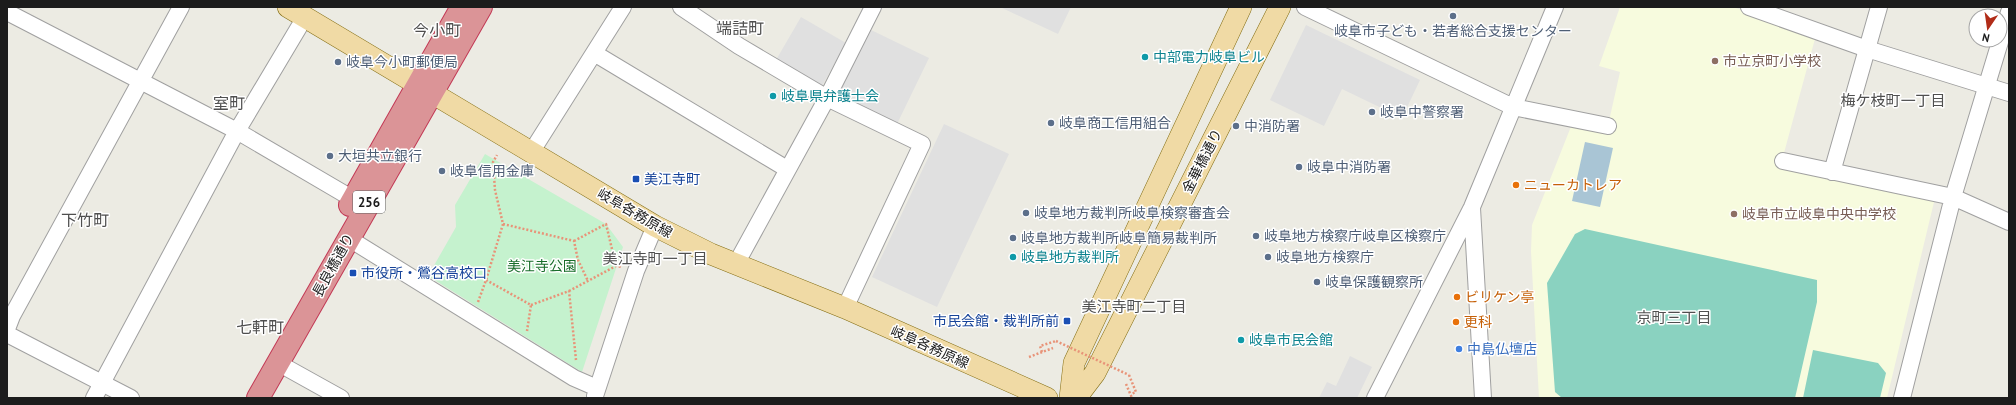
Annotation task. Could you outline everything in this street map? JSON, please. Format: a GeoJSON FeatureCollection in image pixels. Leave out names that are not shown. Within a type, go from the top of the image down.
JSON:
{"type":"FeatureCollection","features":[{"type":"Feature","properties":{"kind":"highway","name":"長良橋通り"},"geometry":{"type":"LineString","coordinates":[[258,398],[348,238],[425,89],[462,7]]}},
{"type":"Feature","properties":{"kind":"highway","name":"長良橋通り"},"geometry":{"type":"LineString","coordinates":[[241,398],[353,199],[481,7]]}},
{"type":"Feature","properties":{"kind":"main road","name":"金華橋通り"},"geometry":{"type":"LineString","coordinates":[[1070,398],[1074,363],[1241,7]]}},
{"type":"Feature","properties":{"kind":"main road","name":"金華橋通り"},"geometry":{"type":"LineString","coordinates":[[1076,398],[1095,374],[1280,7]]}},
{"type":"Feature","properties":{"kind":"main road","name":"岐阜各務原線"},"geometry":{"type":"LineString","coordinates":[[297,12],[656,226],[736,264],[845,308],[1047,398]]}},
{"type":"Feature","properties":{"kind":"street"},"geometry":{"type":"LineString","coordinates":[[7,329],[12,316],[181,7]]}},
{"type":"Feature","properties":{"kind":"street"},"geometry":{"type":"LineString","coordinates":[[532,151],[623,7]]}},
{"type":"Feature","properties":{"kind":"street"},"geometry":{"type":"LineString","coordinates":[[681,7],[739,46],[827,98],[922,144],[845,308]]}},
{"type":"Feature","properties":{"kind":"street"},"geometry":{"type":"LineString","coordinates":[[736,264],[827,98],[873,7]]}},
{"type":"Feature","properties":{"kind":"street"},"geometry":{"type":"LineString","coordinates":[[1305,7],[1513,107],[1608,126]]}},
{"type":"Feature","properties":{"kind":"street"},"geometry":{"type":"LineString","coordinates":[[1376,398],[1472,207],[1555,7]]}},
{"type":"Feature","properties":{"kind":"street"},"geometry":{"type":"LineString","coordinates":[[1749,7],[1867,49],[2009,94]]}},
{"type":"Feature","properties":{"kind":"street"},"geometry":{"type":"LineString","coordinates":[[1832,172],[1879,7]]}},
{"type":"Feature","properties":{"kind":"street"},"geometry":{"type":"LineString","coordinates":[[7,12],[237,131],[353,199]]}},
{"type":"Feature","properties":{"kind":"street"},"geometry":{"type":"LineString","coordinates":[[94,398],[237,131],[297,12]]}},
{"type":"Feature","properties":{"kind":"street"},"geometry":{"type":"LineString","coordinates":[[1902,398],[1953,197],[2009,12]]}},
{"type":"Feature","properties":{"kind":"street"},"geometry":{"type":"LineString","coordinates":[[594,54],[787,169]]}},
{"type":"Feature","properties":{"kind":"street"},"geometry":{"type":"LineString","coordinates":[[1783,161],[1953,197],[2009,222]]}},
{"type":"Feature","properties":{"kind":"street"},"geometry":{"type":"LineString","coordinates":[[1472,207],[1484,398]]}},
{"type":"Feature","properties":{"kind":"street"},"geometry":{"type":"LineString","coordinates":[[348,238],[596,393],[636,271],[656,226]]}},
{"type":"Feature","properties":{"kind":"street"},"geometry":{"type":"LineString","coordinates":[[7,334],[130,398]]}},
{"type":"Feature","properties":{"kind":"street"},"geometry":{"type":"LineString","coordinates":[[278,363],[342,398]]}},
{"type":"Feature","properties":{"kind":"path"},"geometry":{"type":"LineString","coordinates":[[472,315],[486,280],[503,224],[494,190],[493,162],[497,155]]}},
{"type":"Feature","properties":{"kind":"path"},"geometry":{"type":"LineString","coordinates":[[486,280],[531,305],[569,291],[616,266],[607,223],[574,241],[503,224]]}},
{"type":"Feature","properties":{"kind":"path"},"geometry":{"type":"LineString","coordinates":[[574,241],[578,260],[588,280]]}},
{"type":"Feature","properties":{"kind":"path"},"geometry":{"type":"LineString","coordinates":[[569,291],[576,368]]}},
{"type":"Feature","properties":{"kind":"path"},"geometry":{"type":"LineString","coordinates":[[524,347],[531,305]]}},
{"type":"Feature","properties":{"kind":"path"},"geometry":{"type":"LineString","coordinates":[[1042,352],[1040,346],[1056,341],[1129,375],[1136,392],[1131,394]]}},
{"type":"Feature","properties":{"kind":"path"},"geometry":{"type":"LineString","coordinates":[[1029,357],[1053,348]]}},
{"type":"Feature","properties":{"kind":"path"},"geometry":{"type":"LineString","coordinates":[[1126,384],[1132,398]]}},
{"type":"Feature","properties":{"kind":"shaded area"},"geometry":{"type":"Polygon","coordinates":[[[1000,7],[1071,7],[1058,34],[1000,7]]]}},
{"type":"Feature","properties":{"kind":"shaded area","name":"岐阜市立岐阜中央中学校"},"geometry":{"type":"Polygon","coordinates":[[[1620,7],[1733,7],[1816,35],[1781,164],[1929,196],[1934,202],[1887,398],[1539,398],[1531,251],[1532,225],[1572,124],[1607,130],[1620,72],[1599,66],[1620,7]]]}},
{"type":"Feature","properties":{"kind":"shaded area"},"geometry":{"type":"Polygon","coordinates":[[[801,17],[846,43],[822,86],[776,60],[801,17]]]}},
{"type":"Feature","properties":{"kind":"shaded area"},"geometry":{"type":"Polygon","coordinates":[[[1306,25],[1420,80],[1402,118],[1342,89],[1324,126],[1270,100],[1306,25]]]}},
{"type":"Feature","properties":{"kind":"shaded area"},"geometry":{"type":"Polygon","coordinates":[[[869,29],[929,58],[897,124],[837,96],[869,29]]]}},
{"type":"Feature","properties":{"kind":"shaded area"},"geometry":{"type":"Polygon","coordinates":[[[944,124],[1009,154],[937,307],[872,277],[944,124]]]}},
{"type":"Feature","properties":{"kind":"shaded area"},"geometry":{"type":"Polygon","coordinates":[[[1350,356],[1372,367],[1357,398],[1319,398],[1327,382],[1336,386],[1350,356]]]}},
{"type":"Feature","properties":{"kind":"green space","name":"美江寺公園"},"geometry":{"type":"Polygon","coordinates":[[[485,154],[606,224],[623,247],[582,372],[428,276],[456,227],[455,205],[485,154]]]}},
{"type":"Feature","properties":{"kind":"green space"},"geometry":{"type":"Polygon","coordinates":[[[1585,229],[1817,280],[1817,302],[1795,398],[1562,398],[1555,392],[1547,283],[1575,234],[1585,229]]]}},
{"type":"Feature","properties":{"kind":"green space"},"geometry":{"type":"Polygon","coordinates":[[[1813,350],[1878,363],[1886,373],[1880,398],[1803,398],[1813,350]]]}},
{"type":"Feature","properties":{"kind":"water"},"geometry":{"type":"Polygon","coordinates":[[[1585,142],[1613,148],[1600,207],[1572,201],[1585,142]]]}},
{"type":"Feature","properties":{"kind":"place","name":"岐阜市子ども・若者総合支援センター"},"geometry":{"type":"Point","coordinates":[1453,16]}},
{"type":"Feature","properties":{"kind":"place","name":"中部電力岐阜ビル"},"geometry":{"type":"Point","coordinates":[1145,57]}},
{"type":"Feature","properties":{"kind":"place","name":"市立京町小学校"},"geometry":{"type":"Point","coordinates":[1715,61]}},
{"type":"Feature","properties":{"kind":"place","name":"岐阜今小町郵便局"},"geometry":{"type":"Point","coordinates":[338,62]}},
{"type":"Feature","properties":{"kind":"place","name":"岐阜県弁護士会"},"geometry":{"type":"Point","coordinates":[773,96]}},
{"type":"Feature","properties":{"kind":"place","name":"岐阜中警察署"},"geometry":{"type":"Point","coordinates":[1372,112]}},
{"type":"Feature","properties":{"kind":"place","name":"岐阜商工信用組合"},"geometry":{"type":"Point","coordinates":[1051,123]}},
{"type":"Feature","properties":{"kind":"place","name":"中消防署"},"geometry":{"type":"Point","coordinates":[1236,126]}},
{"type":"Feature","properties":{"kind":"place","name":"大垣共立銀行"},"geometry":{"type":"Point","coordinates":[330,156]}},
{"type":"Feature","properties":{"kind":"place","name":"岐阜中消防署"},"geometry":{"type":"Point","coordinates":[1299,167]}},
{"type":"Feature","properties":{"kind":"place","name":"岐阜信用金庫"},"geometry":{"type":"Point","coordinates":[442,171]}},
{"type":"Feature","properties":{"kind":"place","name":"美江寺町"},"geometry":{"type":"Point","coordinates":[636,179]}},
{"type":"Feature","properties":{"kind":"place","name":"ニューカトレア"},"geometry":{"type":"Point","coordinates":[1516,185]}},
{"type":"Feature","properties":{"kind":"place","name":"岐阜地方裁判所岐阜検察審査会"},"geometry":{"type":"Point","coordinates":[1026,213]}},
{"type":"Feature","properties":{"kind":"place","name":"岐阜市立岐阜中央中学校"},"geometry":{"type":"Point","coordinates":[1734,214]}},
{"type":"Feature","properties":{"kind":"place","name":"岐阜地方検察庁岐阜区検察庁"},"geometry":{"type":"Point","coordinates":[1256,236]}},
{"type":"Feature","properties":{"kind":"place","name":"岐阜地方裁判所岐阜簡易裁判所"},"geometry":{"type":"Point","coordinates":[1013,238]}},
{"type":"Feature","properties":{"kind":"place","name":"岐阜地方裁判所"},"geometry":{"type":"Point","coordinates":[1013,257]}},
{"type":"Feature","properties":{"kind":"place","name":"岐阜地方検察庁"},"geometry":{"type":"Point","coordinates":[1268,257]}},
{"type":"Feature","properties":{"kind":"place","name":"市役所・鶯谷高校口"},"geometry":{"type":"Point","coordinates":[353,273]}},
{"type":"Feature","properties":{"kind":"place","name":"岐阜保護観察所"},"geometry":{"type":"Point","coordinates":[1317,282]}},
{"type":"Feature","properties":{"kind":"place","name":"ビリケン亭"},"geometry":{"type":"Point","coordinates":[1457,297]}},
{"type":"Feature","properties":{"kind":"place","name":"市民会館・裁判所前"},"geometry":{"type":"Point","coordinates":[1067,321]}},
{"type":"Feature","properties":{"kind":"place","name":"更科"},"geometry":{"type":"Point","coordinates":[1456,322]}},
{"type":"Feature","properties":{"kind":"place","name":"岐阜市民会館"},"geometry":{"type":"Point","coordinates":[1241,340]}},
{"type":"Feature","properties":{"kind":"place","name":"中島仏壇店"},"geometry":{"type":"Point","coordinates":[1459,349]}},
{"type":"Feature","properties":{"kind":"district","name":"端詰町"},"geometry":{"type":"Point","coordinates":[740,28]}},
{"type":"Feature","properties":{"kind":"district","name":"今小町"},"geometry":{"type":"Point","coordinates":[437,30]}},
{"type":"Feature","properties":{"kind":"district","name":"梅ケ枝町一丁目"},"geometry":{"type":"Point","coordinates":[1893,101]}},
{"type":"Feature","properties":{"kind":"district","name":"室町"},"geometry":{"type":"Point","coordinates":[229,103]}},
{"type":"Feature","properties":{"kind":"district","name":"下竹町"},"geometry":{"type":"Point","coordinates":[85,220]}},
{"type":"Feature","properties":{"kind":"district","name":"美江寺町一丁目"},"geometry":{"type":"Point","coordinates":[655,259]}},
{"type":"Feature","properties":{"kind":"district","name":"美江寺町二丁目"},"geometry":{"type":"Point","coordinates":[1134,307]}},
{"type":"Feature","properties":{"kind":"district","name":"京町三丁目"},"geometry":{"type":"Point","coordinates":[1674,318]}},
{"type":"Feature","properties":{"kind":"district","name":"七軒町"},"geometry":{"type":"Point","coordinates":[260,327]}}]}
